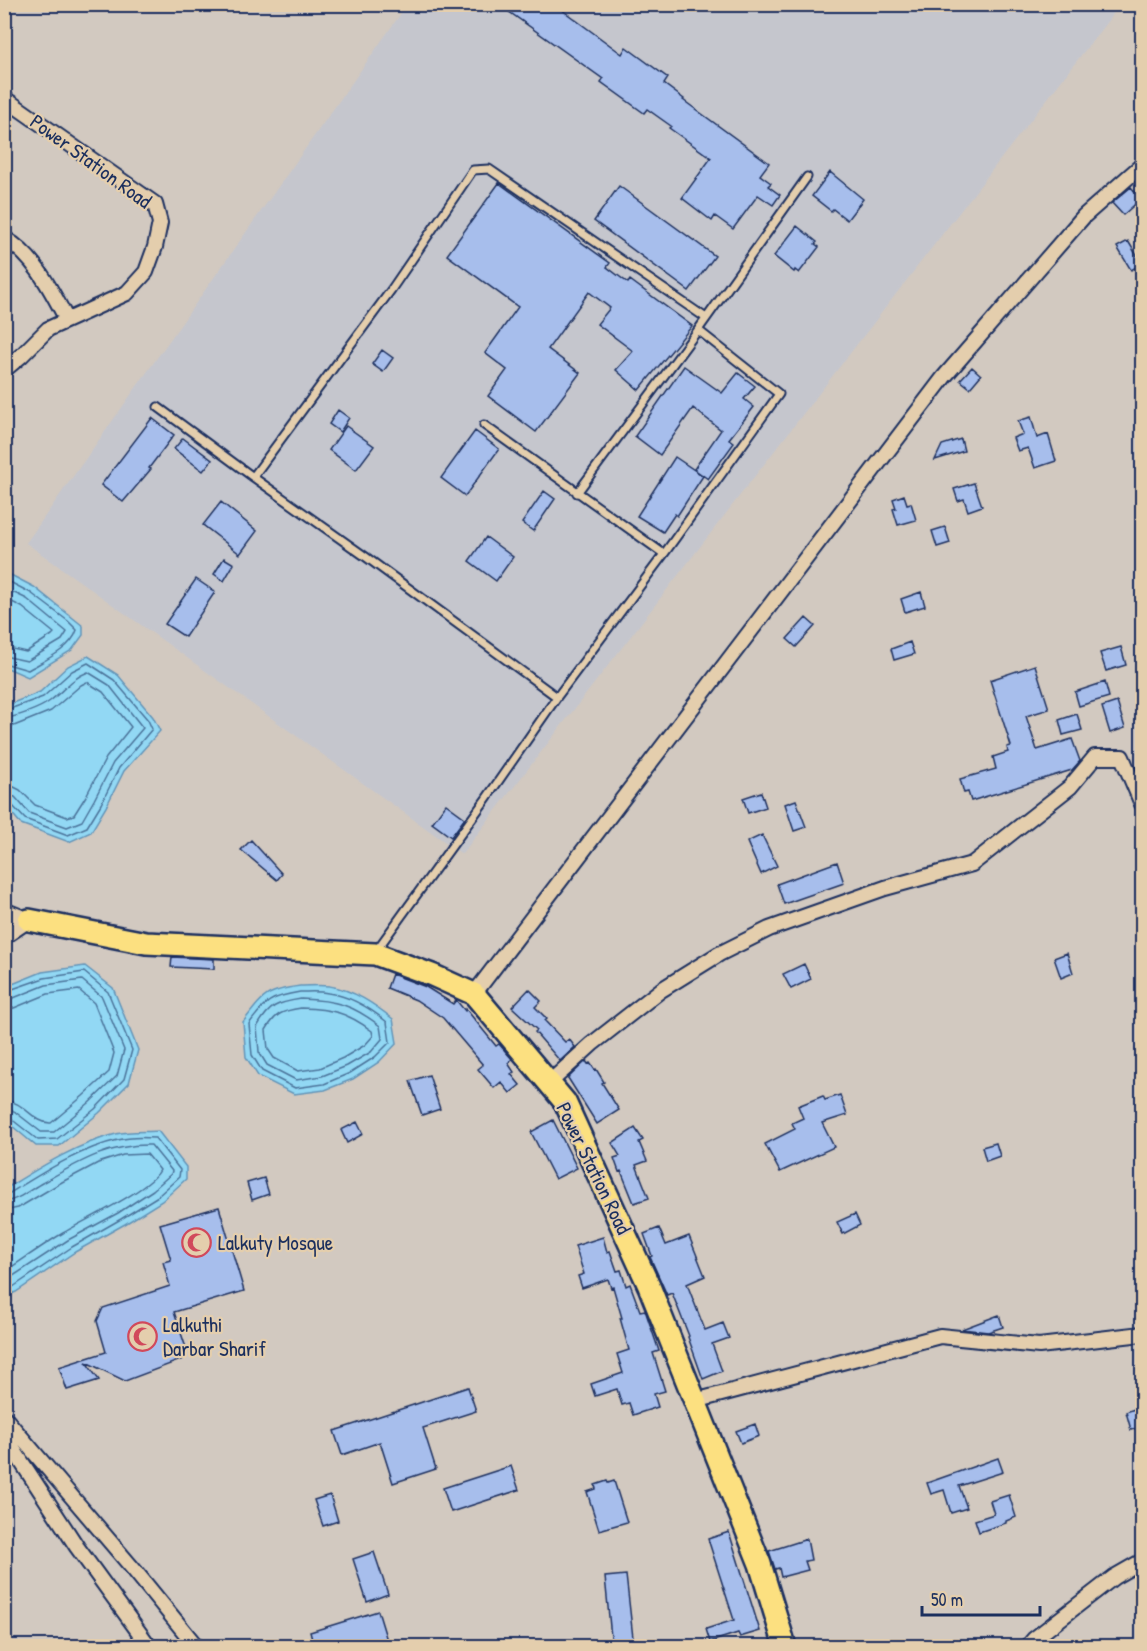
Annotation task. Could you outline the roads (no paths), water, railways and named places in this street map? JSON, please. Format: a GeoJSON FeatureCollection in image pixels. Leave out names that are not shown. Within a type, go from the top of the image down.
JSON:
{"type":"FeatureCollection","features":[{"type":"Feature","properties":{"kind":"main road","name":"Power Station Road"},"geometry":{"type":"LineString","coordinates":[[29,920],[146,943],[375,954],[432,975],[474,994],[565,1101],[649,1286],[760,1564],[785,1647]]}},
{"type":"Feature","properties":{"kind":"street","name":"Power Station Road"},"geometry":{"type":"LineString","coordinates":[[4,98],[155,204],[160,223],[146,272],[127,293],[48,328],[4,370]]}},
{"type":"Feature","properties":{"kind":"street"},"geometry":{"type":"LineString","coordinates":[[474,994],[944,377],[1084,216],[1143,165]]}},
{"type":"Feature","properties":{"kind":"street"},"geometry":{"type":"LineString","coordinates":[[4,238],[11,241],[31,260],[67,320]]}},
{"type":"Feature","properties":{"kind":"street"},"geometry":{"type":"LineString","coordinates":[[549,1083],[592,1044],[661,990],[719,954],[769,929],[885,888],[972,864],[1070,787],[1095,757],[1122,757],[1143,804]]}},
{"type":"Feature","properties":{"kind":"street","name":"Power Station Road"},"geometry":{"type":"LineString","coordinates":[[4,910],[29,920]]}},
{"type":"Feature","properties":{"kind":"street"},"geometry":{"type":"LineString","coordinates":[[4,937],[29,920]]}},
{"type":"Feature","properties":{"kind":"street"},"geometry":{"type":"LineString","coordinates":[[695,1401],[940,1336],[1039,1347],[1143,1334]]}},
{"type":"Feature","properties":{"kind":"street"},"geometry":{"type":"LineString","coordinates":[[4,1417],[135,1571],[196,1647]]}},
{"type":"Feature","properties":{"kind":"street"},"geometry":{"type":"LineString","coordinates":[[4,1435],[76,1547],[149,1647]]}},
{"type":"Feature","properties":{"kind":"street"},"geometry":{"type":"LineString","coordinates":[[1028,1647],[1034,1639],[1114,1577],[1143,1561]]}},
{"type":"Feature","properties":{"kind":"lane"},"geometry":{"type":"LineString","coordinates":[[253,477],[391,290],[474,170],[489,169],[706,318]]}},
{"type":"Feature","properties":{"kind":"lane"},"geometry":{"type":"LineString","coordinates":[[577,493],[698,330],[807,177]]}},
{"type":"Feature","properties":{"kind":"lane"},"geometry":{"type":"LineString","coordinates":[[375,954],[557,697],[664,554],[778,394],[698,330]]}},
{"type":"Feature","properties":{"kind":"lane"},"geometry":{"type":"LineString","coordinates":[[158,407],[557,697]]}},
{"type":"Feature","properties":{"kind":"lane"},"geometry":{"type":"LineString","coordinates":[[484,425],[664,554]]}},
{"type":"Feature","properties":{"kind":"water"},"geometry":{"type":"Polygon","coordinates":[[[5,572],[34,587],[83,626],[83,635],[72,650],[28,677],[5,667],[5,572]]]}},
{"type":"Feature","properties":{"kind":"water"},"geometry":{"type":"Polygon","coordinates":[[[88,656],[118,675],[153,717],[160,731],[124,771],[91,832],[69,842],[21,824],[5,805],[5,706],[40,692],[68,666],[88,656]]]}},
{"type":"Feature","properties":{"kind":"water"},"geometry":{"type":"Polygon","coordinates":[[[85,966],[113,988],[138,1050],[129,1083],[99,1113],[59,1146],[36,1146],[5,1120],[5,987],[42,972],[85,966]]]}},
{"type":"Feature","properties":{"kind":"water"},"geometry":{"type":"Polygon","coordinates":[[[300,986],[329,986],[363,998],[393,1019],[397,1043],[379,1062],[353,1079],[325,1090],[294,1094],[258,1076],[246,1057],[243,1022],[261,1000],[272,992],[300,986]]]}},
{"type":"Feature","properties":{"kind":"water"},"geometry":{"type":"Polygon","coordinates":[[[158,1131],[186,1167],[186,1179],[162,1201],[75,1252],[5,1297],[5,1189],[58,1157],[101,1138],[121,1133],[158,1131]]]}},
{"type":"Feature","properties":{"kind":"place","name":"Lalkuty Mosque"},"geometry":{"type":"Point","coordinates":[197,1242]}},
{"type":"Feature","properties":{"kind":"place","name":"Lalkuthi Darbar Sharif"},"geometry":{"type":"Point","coordinates":[142,1336]}}]}
